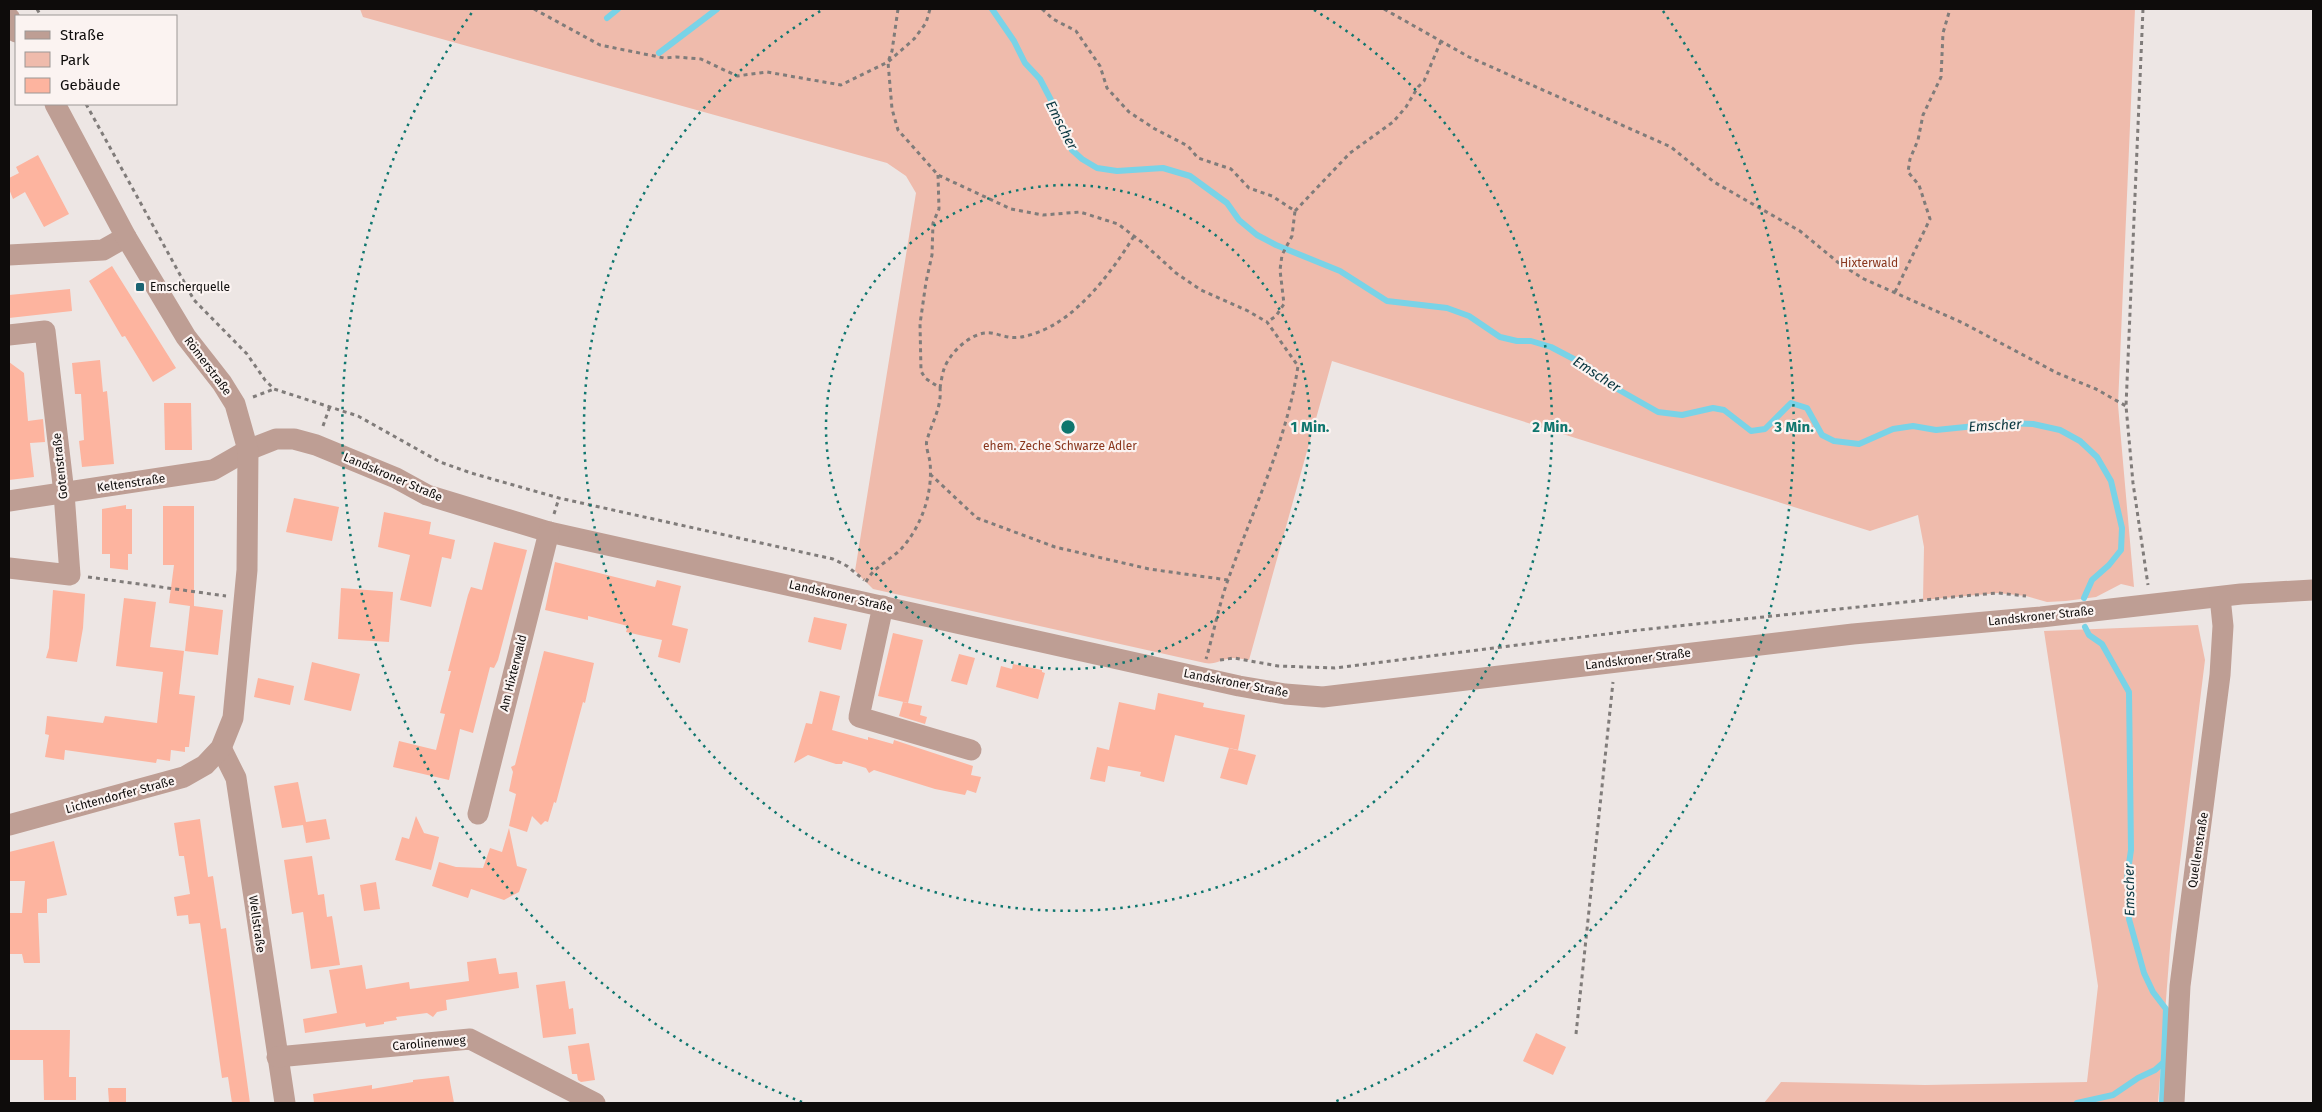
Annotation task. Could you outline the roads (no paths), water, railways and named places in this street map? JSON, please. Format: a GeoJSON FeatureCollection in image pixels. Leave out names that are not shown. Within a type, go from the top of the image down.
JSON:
{"type":"FeatureCollection","features":[{"type":"Feature","properties":{"kind":"street"},"geometry":{"type":"LineString","coordinates":[[9,18],[15,30]]}},
{"type":"Feature","properties":{"kind":"street","name":"Römerstraße"},"geometry":{"type":"LineString","coordinates":[[56,105],[126,237],[186,337],[222,383],[235,404],[248,450],[249,491],[245,599],[233,718]]}},
{"type":"Feature","properties":{"kind":"street"},"geometry":{"type":"LineString","coordinates":[[9,255],[103,250],[126,237]]}},
{"type":"Feature","properties":{"kind":"street","name":"Gotenstraße"},"geometry":{"type":"LineString","coordinates":[[9,335],[45,331],[64,493],[70,575],[9,568]]}},
{"type":"Feature","properties":{"kind":"street","name":"Landskroner Straße"},"geometry":{"type":"LineString","coordinates":[[248,450],[276,439],[294,439],[316,445],[396,478],[427,495],[549,532],[870,594],[1205,670],[1267,690],[1323,697],[1615,661],[1843,636],[2289,590],[2313,590]]}},
{"type":"Feature","properties":{"kind":"street","name":"Keltenstraße"},"geometry":{"type":"LineString","coordinates":[[9,501],[214,470],[248,450]]}},
{"type":"Feature","properties":{"kind":"street","name":"Am Hixterwald"},"geometry":{"type":"LineString","coordinates":[[478,814],[549,532]]}},
{"type":"Feature","properties":{"kind":"street"},"geometry":{"type":"LineString","coordinates":[[870,594],[859,717],[971,750]]}},
{"type":"Feature","properties":{"kind":"street","name":"Quellenstraße"},"geometry":{"type":"LineString","coordinates":[[2174,1103],[2180,986],[2220,675],[2223,626],[2220,597]]}},
{"type":"Feature","properties":{"kind":"street","name":"Lichtendorfer Straße"},"geometry":{"type":"LineString","coordinates":[[9,825],[184,777],[205,765],[220,748],[233,718]]}},
{"type":"Feature","properties":{"kind":"street","name":"Wellstraße"},"geometry":{"type":"LineString","coordinates":[[220,748],[236,778],[285,1103]]}},
{"type":"Feature","properties":{"kind":"street","name":"Carolinenweg"},"geometry":{"type":"LineString","coordinates":[[277,1057],[470,1039],[595,1103]]}},
{"type":"Feature","properties":{"kind":"waterway"},"geometry":{"type":"LineString","coordinates":[[607,18],[618,9]]}},
{"type":"Feature","properties":{"kind":"waterway"},"geometry":{"type":"LineString","coordinates":[[659,53],[717,9]]}},
{"type":"Feature","properties":{"kind":"waterway","name":"Emscher"},"geometry":{"type":"LineString","coordinates":[[992,9],[1014,41],[1025,63],[1040,79],[1052,102],[1060,129],[1072,150],[1082,159],[1097,168],[1117,171],[1163,168],[1190,176],[1227,203],[1239,220],[1257,235],[1276,245],[1340,271],[1387,301],[1447,308],[1469,316],[1500,337],[1517,341],[1531,341],[1551,347],[1589,367],[1605,382],[1658,412],[1682,415],[1713,408],[1724,410],[1751,431],[1765,429],[1791,403],[1807,408],[1822,435],[1834,441],[1859,444],[1893,429],[1913,426],[1936,430],[2005,423],[2033,424],[2060,430],[2080,441],[2097,457],[2111,481],[2122,528],[2121,550],[2109,565],[2092,580],[2084,598]]}},
{"type":"Feature","properties":{"kind":"waterway","name":"Emscher"},"geometry":{"type":"LineString","coordinates":[[2085,627],[2089,635],[2102,644],[2129,692],[2131,850],[2127,878],[2131,903],[2129,919],[2144,973],[2153,992],[2166,1009],[2162,1103]]}},
{"type":"Feature","properties":{"kind":"waterway","name":"Emscher"},"geometry":{"type":"LineString","coordinates":[[2077,1103],[2113,1095],[2138,1078],[2155,1070],[2164,1062]]}},
{"type":"Feature","properties":{"kind":"place","name":"Emscherquelle"},"geometry":{"type":"Point","coordinates":[140,287]}},
{"type":"Feature","properties":{"kind":"park label","name":"Hixterwald"},"geometry":{"type":"Point","coordinates":[1869,263]}},
{"type":"Feature","properties":{"kind":"park label","name":"ehem. Zeche Schwarze Adler"},"geometry":{"type":"Point","coordinates":[1060,446]}}]}
